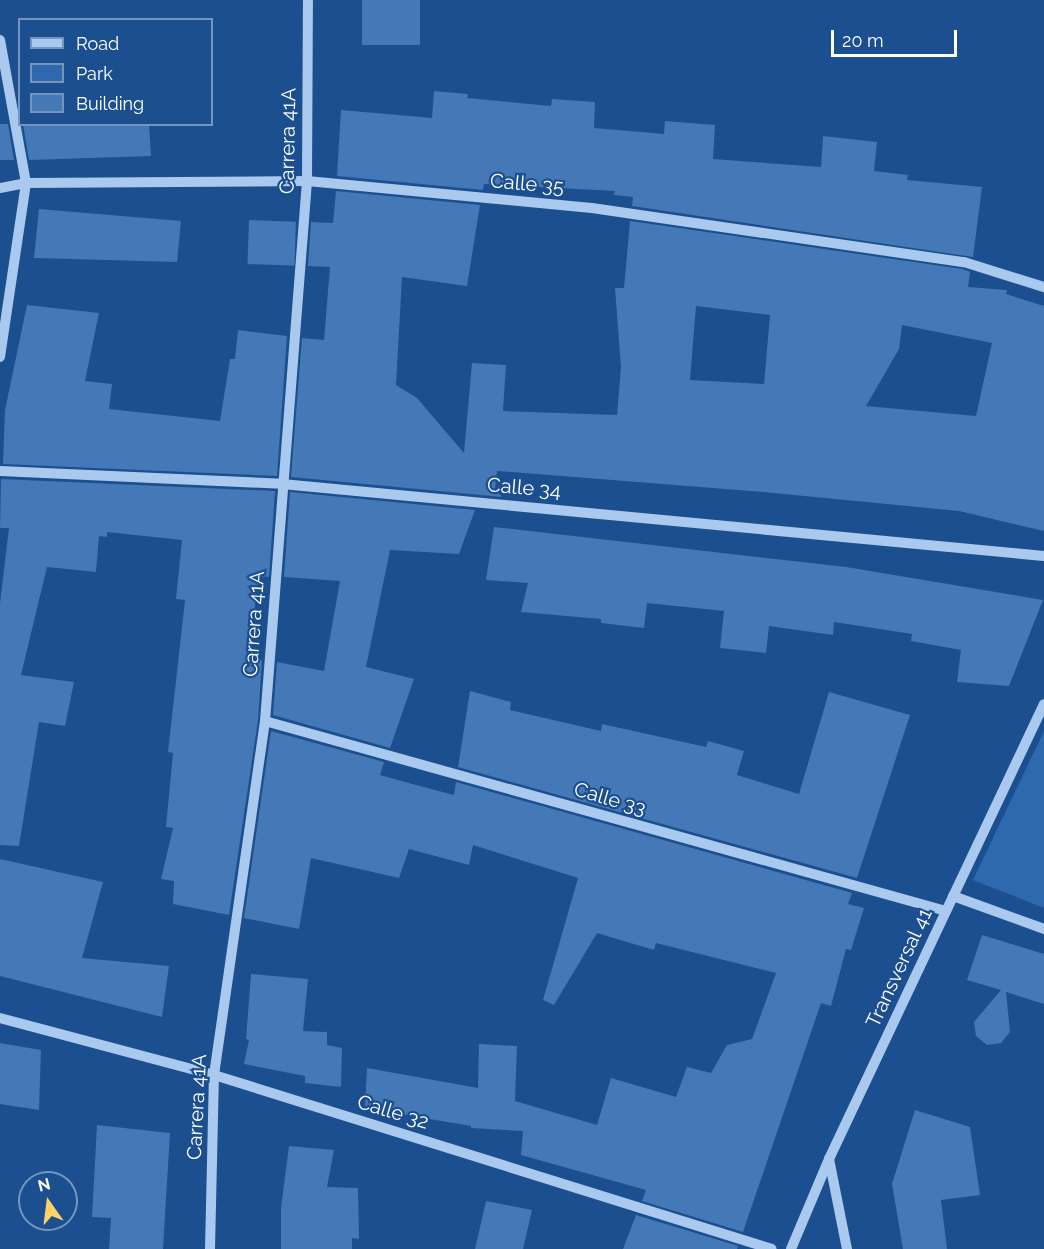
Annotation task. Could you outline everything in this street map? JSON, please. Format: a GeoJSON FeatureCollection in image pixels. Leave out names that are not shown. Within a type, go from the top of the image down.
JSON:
{"type":"FeatureCollection","features":[{"type":"Feature","properties":{"kind":"street","name":"Carrera 41A"},"geometry":{"type":"LineString","coordinates":[[210,1249],[214,1075],[265,721],[307,181],[308,0]]}},
{"type":"Feature","properties":{"kind":"street"},"geometry":{"type":"LineString","coordinates":[[0,40],[26,183],[0,357]]}},
{"type":"Feature","properties":{"kind":"street","name":"Calle 35"},"geometry":{"type":"LineString","coordinates":[[0,188],[26,183],[307,181],[638,215],[964,262],[1044,287]]}},
{"type":"Feature","properties":{"kind":"street","name":"Calle 34"},"geometry":{"type":"LineString","coordinates":[[0,471],[282,484],[1044,556]]}},
{"type":"Feature","properties":{"kind":"street","name":"Transversal 41"},"geometry":{"type":"LineString","coordinates":[[791,1249],[829,1159],[1044,704]]}},
{"type":"Feature","properties":{"kind":"street","name":"Calle 33"},"geometry":{"type":"LineString","coordinates":[[265,721],[946,911]]}},
{"type":"Feature","properties":{"kind":"street"},"geometry":{"type":"LineString","coordinates":[[953,896],[1044,929]]}},
{"type":"Feature","properties":{"kind":"street","name":"Calle 32"},"geometry":{"type":"LineString","coordinates":[[0,1018],[214,1075],[772,1249]]}},
{"type":"Feature","properties":{"kind":"street"},"geometry":{"type":"LineString","coordinates":[[829,1159],[847,1249]]}},
{"type":"Feature","properties":{"kind":"green space"},"geometry":{"type":"Polygon","coordinates":[[[1044,731],[1044,908],[973,880],[1044,731]]]}},
{"type":"Feature","properties":{"kind":"building"},"geometry":{"type":"Polygon","coordinates":[[[362,0],[420,0],[420,45],[362,45],[362,0]]]}},
{"type":"Feature","properties":{"kind":"building"},"geometry":{"type":"Polygon","coordinates":[[[434,91],[468,94],[467,98],[551,106],[552,99],[595,102],[594,128],[664,134],[665,121],[715,125],[713,159],[821,167],[823,136],[877,142],[874,171],[908,175],[907,180],[982,187],[973,257],[632,206],[633,197],[614,195],[615,191],[484,184],[483,190],[337,176],[341,110],[432,118],[434,91]]]}},
{"type":"Feature","properties":{"kind":"building"},"geometry":{"type":"Polygon","coordinates":[[[0,124],[8,124],[14,160],[0,160],[0,124]]]}},
{"type":"Feature","properties":{"kind":"building"},"geometry":{"type":"Polygon","coordinates":[[[23,126],[149,126],[151,156],[29,160],[23,126]]]}},
{"type":"Feature","properties":{"kind":"building"},"geometry":{"type":"Polygon","coordinates":[[[336,191],[480,205],[467,286],[402,277],[396,385],[417,398],[464,453],[472,363],[506,365],[503,411],[617,415],[621,367],[615,288],[624,288],[630,221],[970,272],[968,287],[1007,290],[1006,294],[1044,306],[1044,531],[959,511],[763,492],[497,471],[495,489],[502,497],[291,477],[302,338],[324,340],[330,267],[308,266],[311,222],[333,223],[336,191]],[[696,306],[690,380],[764,384],[770,315],[696,306]],[[902,325],[899,349],[866,406],[976,416],[992,343],[902,325]]]}},
{"type":"Feature","properties":{"kind":"building"},"geometry":{"type":"Polygon","coordinates":[[[39,209],[181,221],[177,262],[34,258],[39,209]]]}},
{"type":"Feature","properties":{"kind":"building"},"geometry":{"type":"Polygon","coordinates":[[[249,220],[296,222],[294,266],[247,264],[249,220]]]}},
{"type":"Feature","properties":{"kind":"building"},"geometry":{"type":"Polygon","coordinates":[[[27,305],[99,313],[85,381],[112,384],[109,409],[220,421],[230,359],[235,359],[238,330],[287,336],[277,476],[3,464],[5,410],[27,305]]]}},
{"type":"Feature","properties":{"kind":"building"},"geometry":{"type":"Polygon","coordinates":[[[1,479],[275,491],[269,577],[258,576],[251,642],[250,657],[262,660],[258,720],[229,915],[173,904],[174,881],[161,879],[173,828],[166,827],[173,753],[168,752],[185,600],[176,599],[182,540],[107,532],[107,537],[99,536],[96,572],[47,567],[21,675],[74,682],[65,726],[39,722],[19,846],[0,845],[0,603],[9,528],[0,528],[1,479]]]}},
{"type":"Feature","properties":{"kind":"building"},"geometry":{"type":"Polygon","coordinates":[[[290,492],[475,510],[459,554],[390,550],[366,667],[414,679],[390,748],[273,715],[277,662],[324,671],[340,581],[284,577],[290,492]]]}},
{"type":"Feature","properties":{"kind":"building"},"geometry":{"type":"Polygon","coordinates":[[[494,527],[846,567],[1043,600],[1009,686],[957,682],[961,650],[911,641],[912,634],[834,622],[833,635],[769,626],[766,653],[720,648],[724,611],[647,603],[644,628],[601,623],[601,619],[521,612],[528,583],[486,580],[494,527]]]}},
{"type":"Feature","properties":{"kind":"building"},"geometry":{"type":"Polygon","coordinates":[[[470,691],[511,702],[510,710],[601,731],[602,724],[706,747],[708,741],[744,751],[737,775],[799,794],[829,692],[910,715],[857,878],[458,767],[470,691]]]}},
{"type":"Feature","properties":{"kind":"building"},"geometry":{"type":"Polygon","coordinates":[[[271,731],[384,762],[380,775],[454,795],[456,782],[852,893],[848,904],[864,908],[851,950],[846,949],[831,1006],[821,1003],[743,1232],[642,1201],[646,1190],[521,1155],[523,1131],[471,1128],[471,1126],[365,1108],[367,1068],[478,1088],[479,1044],[517,1046],[515,1101],[597,1125],[611,1078],[676,1097],[687,1067],[711,1073],[727,1045],[752,1039],[776,973],[656,943],[654,950],[597,933],[554,1005],[543,1000],[578,878],[473,845],[469,865],[409,849],[399,878],[311,858],[299,929],[244,918],[271,731]]]}},
{"type":"Feature","properties":{"kind":"building"},"geometry":{"type":"Polygon","coordinates":[[[0,859],[103,882],[82,958],[169,966],[162,1017],[0,976],[0,859]]]}},
{"type":"Feature","properties":{"kind":"building"},"geometry":{"type":"Polygon","coordinates":[[[982,935],[1044,954],[1044,1004],[1006,992],[1010,1032],[1001,1043],[987,1045],[976,1036],[974,1022],[1001,990],[967,980],[982,935]]]}},
{"type":"Feature","properties":{"kind":"building"},"geometry":{"type":"Polygon","coordinates":[[[251,974],[308,979],[303,1031],[327,1032],[327,1045],[342,1048],[341,1087],[305,1083],[305,1076],[244,1064],[249,1040],[246,1039],[251,974]]]}},
{"type":"Feature","properties":{"kind":"building"},"geometry":{"type":"Polygon","coordinates":[[[0,1043],[41,1050],[39,1110],[0,1104],[0,1043]]]}},
{"type":"Feature","properties":{"kind":"building"},"geometry":{"type":"Polygon","coordinates":[[[915,1110],[970,1127],[980,1195],[941,1200],[947,1249],[903,1249],[892,1184],[915,1110]]]}},
{"type":"Feature","properties":{"kind":"building"},"geometry":{"type":"Polygon","coordinates":[[[97,1125],[170,1133],[163,1249],[109,1249],[111,1218],[92,1217],[97,1125]]]}},
{"type":"Feature","properties":{"kind":"building"},"geometry":{"type":"Polygon","coordinates":[[[289,1146],[334,1150],[327,1187],[358,1188],[359,1239],[352,1238],[352,1249],[281,1249],[281,1208],[289,1146]]]}},
{"type":"Feature","properties":{"kind":"building"},"geometry":{"type":"Polygon","coordinates":[[[486,1201],[532,1210],[523,1249],[475,1249],[486,1201]]]}},
{"type":"Feature","properties":{"kind":"building"},"geometry":{"type":"Polygon","coordinates":[[[636,1215],[738,1246],[737,1249],[623,1249],[636,1215]]]}}]}
